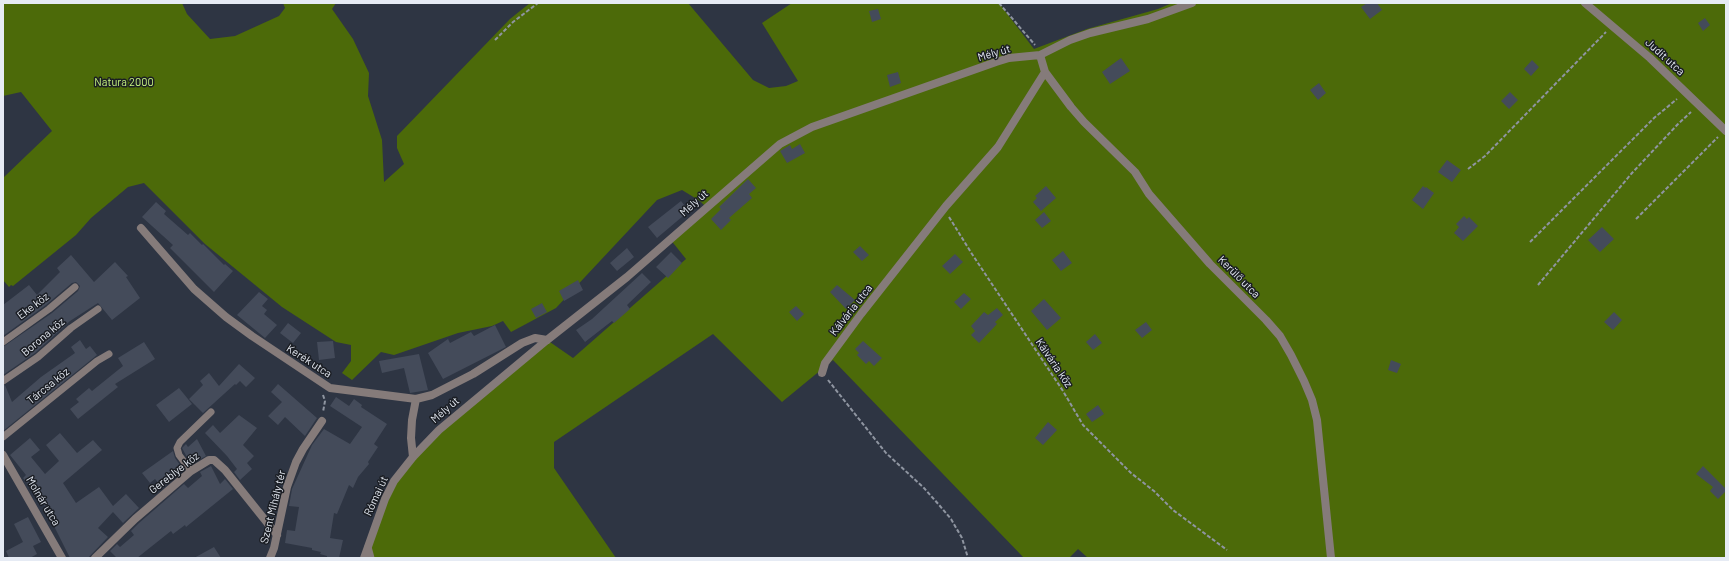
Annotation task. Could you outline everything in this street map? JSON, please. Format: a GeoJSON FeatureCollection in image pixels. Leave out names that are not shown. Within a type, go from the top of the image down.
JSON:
{"type":"FeatureCollection","features":[{"type":"Feature","properties":{"kind":"street"},"geometry":{"type":"LineString","coordinates":[[1040,55],[1070,40],[1090,33],[1148,19],[1192,3]]}},
{"type":"Feature","properties":{"kind":"street","name":"Judit utca"},"geometry":{"type":"LineString","coordinates":[[1585,3],[1650,58],[1726,131]]}},
{"type":"Feature","properties":{"kind":"street","name":"Kerülő utca"},"geometry":{"type":"LineString","coordinates":[[1040,55],[1045,72],[1084,122],[1134,172],[1149,194],[1210,264],[1280,336],[1304,381],[1317,420],[1331,558]]}},
{"type":"Feature","properties":{"kind":"street","name":"Mély út"},"geometry":{"type":"LineString","coordinates":[[413,457],[438,430],[547,340],[627,277],[780,144],[796,134],[996,62],[1009,58],[1040,55]]}},
{"type":"Feature","properties":{"kind":"street","name":"Kálvária utca"},"geometry":{"type":"LineString","coordinates":[[822,373],[825,363],[838,345],[946,206],[998,147],[1045,72]]}},
{"type":"Feature","properties":{"kind":"street","name":"Kerék utca"},"geometry":{"type":"LineString","coordinates":[[141,228],[194,289],[226,317],[330,388],[416,399],[432,395],[474,374],[522,343],[535,338],[547,340]]}},
{"type":"Feature","properties":{"kind":"street"},"geometry":{"type":"LineString","coordinates":[[413,457],[412,420],[416,399]]}},
{"type":"Feature","properties":{"kind":"street","name":"Szent Mihály tér"},"geometry":{"type":"LineString","coordinates":[[270,558],[277,535],[287,487],[296,462],[322,421]]}},
{"type":"Feature","properties":{"kind":"street","name":"Molnár utca"},"geometry":{"type":"LineString","coordinates":[[3,455],[62,558]]}},
{"type":"Feature","properties":{"kind":"street","name":"Római út"},"geometry":{"type":"LineString","coordinates":[[364,558],[385,499],[394,481],[413,457]]}},
{"type":"Feature","properties":{"kind":"street","name":"Gereblye köz"},"geometry":{"type":"LineString","coordinates":[[95,558],[135,519],[191,471],[209,460],[214,460],[225,470],[277,535]]}},
{"type":"Feature","properties":{"kind":"lane","name":"Eke köz"},"geometry":{"type":"LineString","coordinates":[[3,342],[49,309],[75,287]]}},
{"type":"Feature","properties":{"kind":"lane","name":"Borona köz"},"geometry":{"type":"LineString","coordinates":[[3,381],[38,357],[71,328],[98,309]]}},
{"type":"Feature","properties":{"kind":"lane","name":"Tárcsa köz"},"geometry":{"type":"LineString","coordinates":[[3,437],[97,361],[109,354]]}},
{"type":"Feature","properties":{"kind":"lane"},"geometry":{"type":"LineString","coordinates":[[191,471],[179,455],[178,448],[180,442],[212,412]]}},
{"type":"Feature","properties":{"kind":"lane"},"geometry":{"type":"LineString","coordinates":[[368,547],[371,558]]}},
{"type":"Feature","properties":{"kind":"path"},"geometry":{"type":"LineString","coordinates":[[495,40],[513,22],[538,3]]}},
{"type":"Feature","properties":{"kind":"path"},"geometry":{"type":"LineString","coordinates":[[999,3],[1035,45],[1040,55]]}},
{"type":"Feature","properties":{"kind":"path"},"geometry":{"type":"LineString","coordinates":[[1468,169],[1485,156],[1612,26]]}},
{"type":"Feature","properties":{"kind":"path"},"geometry":{"type":"LineString","coordinates":[[1530,242],[1649,124],[1686,91]]}},
{"type":"Feature","properties":{"kind":"path"},"geometry":{"type":"LineString","coordinates":[[1538,285],[1632,173],[1678,124],[1700,105]]}},
{"type":"Feature","properties":{"kind":"path"},"geometry":{"type":"LineString","coordinates":[[1636,219],[1726,131]]}},
{"type":"Feature","properties":{"kind":"path","name":"Kálvária köz"},"geometry":{"type":"LineString","coordinates":[[946,206],[951,221],[1063,391],[1083,425],[1131,473],[1154,491],[1173,510],[1227,550]]}},
{"type":"Feature","properties":{"kind":"path"},"geometry":{"type":"LineString","coordinates":[[822,373],[886,453],[924,488],[951,519],[962,538],[968,558]]}},
{"type":"Feature","properties":{"kind":"path"},"geometry":{"type":"LineString","coordinates":[[318,381],[325,401],[322,421]]}},
{"type":"Feature","properties":{"kind":"green space","name":"Natura 2000"},"geometry":{"type":"Polygon","coordinates":[[[3,3],[182,3],[187,14],[210,39],[235,36],[279,16],[285,8],[283,3],[336,3],[332,9],[353,39],[369,73],[368,96],[382,140],[384,182],[404,164],[397,148],[397,136],[510,19],[530,3],[688,3],[753,80],[769,88],[786,86],[798,81],[762,23],[792,3],[999,3],[1034,49],[1087,29],[1158,9],[1172,3],[1726,3],[1726,558],[1088,558],[1078,549],[1069,558],[1024,558],[833,360],[782,402],[713,334],[554,442],[554,468],[616,558],[364,558],[385,499],[413,457],[547,340],[573,358],[686,259],[670,239],[706,207],[700,201],[682,190],[657,200],[556,308],[511,332],[503,321],[492,326],[458,333],[394,355],[381,352],[352,380],[342,373],[351,361],[351,345],[336,342],[282,307],[205,244],[144,183],[128,187],[91,218],[76,235],[13,286],[11,285],[9,287],[3,280],[3,178],[52,131],[21,92],[3,96],[3,3]]]}},
{"type":"Feature","properties":{"kind":"building"},"geometry":{"type":"Polygon","coordinates":[[[1367,3],[1377,3],[1382,10],[1370,19],[1361,7],[1367,3]]]}},
{"type":"Feature","properties":{"kind":"building"},"geometry":{"type":"Polygon","coordinates":[[[878,9],[881,19],[872,22],[869,11],[878,9]]]}},
{"type":"Feature","properties":{"kind":"building"},"geometry":{"type":"Polygon","coordinates":[[[1705,18],[1710,25],[1703,31],[1698,23],[1705,18]]]}},
{"type":"Feature","properties":{"kind":"building"},"geometry":{"type":"Polygon","coordinates":[[[1121,58],[1130,71],[1110,84],[1102,72],[1121,58]]]}},
{"type":"Feature","properties":{"kind":"building"},"geometry":{"type":"Polygon","coordinates":[[[1532,60],[1539,67],[1531,76],[1524,69],[1532,60]]]}},
{"type":"Feature","properties":{"kind":"building"},"geometry":{"type":"Polygon","coordinates":[[[898,72],[901,83],[890,87],[887,75],[898,72]]]}},
{"type":"Feature","properties":{"kind":"building"},"geometry":{"type":"Polygon","coordinates":[[[1319,83],[1326,93],[1318,100],[1310,90],[1319,83]]]}},
{"type":"Feature","properties":{"kind":"building"},"geometry":{"type":"Polygon","coordinates":[[[1510,92],[1518,100],[1509,109],[1501,101],[1510,92]]]}},
{"type":"Feature","properties":{"kind":"building"},"geometry":{"type":"Polygon","coordinates":[[[800,144],[805,153],[787,163],[780,151],[790,145],[792,149],[800,144]]]}},
{"type":"Feature","properties":{"kind":"building"},"geometry":{"type":"Polygon","coordinates":[[[1447,160],[1461,170],[1452,182],[1438,172],[1447,160]]]}},
{"type":"Feature","properties":{"kind":"building"},"geometry":{"type":"Polygon","coordinates":[[[748,179],[756,188],[749,194],[752,198],[729,218],[731,220],[721,230],[711,219],[721,209],[719,207],[748,179]]]}},
{"type":"Feature","properties":{"kind":"building"},"geometry":{"type":"Polygon","coordinates":[[[1046,186],[1056,198],[1041,211],[1033,202],[1037,198],[1035,196],[1046,186]]]}},
{"type":"Feature","properties":{"kind":"building"},"geometry":{"type":"Polygon","coordinates":[[[1423,186],[1434,193],[1423,209],[1412,200],[1423,186]]]}},
{"type":"Feature","properties":{"kind":"building"},"geometry":{"type":"Polygon","coordinates":[[[681,201],[689,211],[657,238],[648,227],[681,201]]]}},
{"type":"Feature","properties":{"kind":"building"},"geometry":{"type":"Polygon","coordinates":[[[156,202],[166,211],[164,214],[188,235],[190,233],[224,265],[225,264],[233,271],[214,292],[170,248],[173,245],[142,217],[156,202]]]}},
{"type":"Feature","properties":{"kind":"building"},"geometry":{"type":"Polygon","coordinates":[[[1044,212],[1051,221],[1042,228],[1035,220],[1044,212]]]}},
{"type":"Feature","properties":{"kind":"building"},"geometry":{"type":"Polygon","coordinates":[[[1464,216],[1467,219],[1469,217],[1478,226],[1463,241],[1454,233],[1459,227],[1456,224],[1464,216]]]}},
{"type":"Feature","properties":{"kind":"building"},"geometry":{"type":"Polygon","coordinates":[[[1602,227],[1614,239],[1600,252],[1588,240],[1602,227]]]}},
{"type":"Feature","properties":{"kind":"building"},"geometry":{"type":"Polygon","coordinates":[[[860,246],[869,255],[862,261],[853,252],[860,246]]]}},
{"type":"Feature","properties":{"kind":"building"},"geometry":{"type":"Polygon","coordinates":[[[627,248],[634,257],[617,271],[610,263],[627,248]]]}},
{"type":"Feature","properties":{"kind":"building"},"geometry":{"type":"Polygon","coordinates":[[[1063,251],[1072,263],[1061,271],[1052,260],[1063,251]]]}},
{"type":"Feature","properties":{"kind":"building"},"geometry":{"type":"Polygon","coordinates":[[[671,252],[682,263],[668,278],[656,267],[671,252]]]}},
{"type":"Feature","properties":{"kind":"building"},"geometry":{"type":"Polygon","coordinates":[[[955,254],[963,262],[950,274],[942,266],[955,254]]]}},
{"type":"Feature","properties":{"kind":"building"},"geometry":{"type":"Polygon","coordinates":[[[71,255],[94,282],[115,262],[128,276],[126,277],[140,298],[112,320],[98,303],[70,321],[35,353],[3,375],[3,347],[52,313],[78,291],[80,286],[76,282],[72,283],[46,305],[3,336],[3,305],[29,285],[37,295],[60,272],[57,268],[71,255]]]}},
{"type":"Feature","properties":{"kind":"building"},"geometry":{"type":"Polygon","coordinates":[[[642,273],[651,282],[627,305],[630,309],[614,323],[612,321],[585,342],[576,330],[592,319],[642,273]]]}},
{"type":"Feature","properties":{"kind":"building"},"geometry":{"type":"Polygon","coordinates":[[[578,280],[583,290],[564,301],[559,291],[578,280]]]}},
{"type":"Feature","properties":{"kind":"building"},"geometry":{"type":"Polygon","coordinates":[[[837,285],[855,300],[846,309],[830,292],[837,285]]]}},
{"type":"Feature","properties":{"kind":"building"},"geometry":{"type":"Polygon","coordinates":[[[259,292],[268,299],[262,306],[267,310],[264,314],[277,325],[265,338],[237,315],[259,292]]]}},
{"type":"Feature","properties":{"kind":"building"},"geometry":{"type":"Polygon","coordinates":[[[964,293],[971,299],[961,309],[954,302],[964,293]]]}},
{"type":"Feature","properties":{"kind":"building"},"geometry":{"type":"Polygon","coordinates":[[[1044,299],[1061,318],[1047,330],[1031,311],[1044,299]]]}},
{"type":"Feature","properties":{"kind":"building"},"geometry":{"type":"Polygon","coordinates":[[[542,303],[547,312],[536,318],[531,309],[542,303]]]}},
{"type":"Feature","properties":{"kind":"building"},"geometry":{"type":"Polygon","coordinates":[[[796,306],[804,314],[797,321],[789,312],[796,306]]]}},
{"type":"Feature","properties":{"kind":"building"},"geometry":{"type":"Polygon","coordinates":[[[997,308],[1003,315],[995,322],[997,324],[979,343],[971,335],[975,331],[971,326],[984,312],[988,315],[997,308]]]}},
{"type":"Feature","properties":{"kind":"building"},"geometry":{"type":"Polygon","coordinates":[[[1614,312],[1622,320],[1613,330],[1604,322],[1614,312]]]}},
{"type":"Feature","properties":{"kind":"building"},"geometry":{"type":"Polygon","coordinates":[[[1146,322],[1152,330],[1142,338],[1135,330],[1146,322]]]}},
{"type":"Feature","properties":{"kind":"building"},"geometry":{"type":"Polygon","coordinates":[[[288,323],[301,333],[293,343],[280,333],[288,323]]]}},
{"type":"Feature","properties":{"kind":"building"},"geometry":{"type":"Polygon","coordinates":[[[495,325],[506,347],[443,379],[428,353],[448,339],[450,343],[471,332],[474,336],[495,325]]]}},
{"type":"Feature","properties":{"kind":"building"},"geometry":{"type":"Polygon","coordinates":[[[1095,334],[1102,343],[1093,350],[1086,342],[1095,334]]]}},
{"type":"Feature","properties":{"kind":"building"},"geometry":{"type":"Polygon","coordinates":[[[80,340],[86,349],[90,346],[97,355],[3,431],[3,386],[5,385],[12,402],[41,377],[75,353],[71,347],[80,340]]]}},
{"type":"Feature","properties":{"kind":"building"},"geometry":{"type":"Polygon","coordinates":[[[333,341],[335,358],[319,360],[317,342],[333,341]]]}},
{"type":"Feature","properties":{"kind":"building"},"geometry":{"type":"Polygon","coordinates":[[[863,341],[882,358],[874,366],[869,361],[866,364],[857,355],[859,353],[855,349],[863,341]]]}},
{"type":"Feature","properties":{"kind":"building"},"geometry":{"type":"Polygon","coordinates":[[[144,342],[155,359],[115,384],[118,387],[78,419],[70,409],[79,402],[76,399],[89,388],[92,391],[123,366],[118,358],[144,342]]]}},
{"type":"Feature","properties":{"kind":"building"},"geometry":{"type":"Polygon","coordinates":[[[419,354],[428,390],[410,393],[404,368],[382,373],[379,361],[419,354]]]}},
{"type":"Feature","properties":{"kind":"building"},"geometry":{"type":"Polygon","coordinates":[[[1391,360],[1401,364],[1397,373],[1388,370],[1391,360]]]}},
{"type":"Feature","properties":{"kind":"building"},"geometry":{"type":"Polygon","coordinates":[[[239,364],[255,378],[246,387],[240,381],[236,385],[235,384],[203,413],[189,399],[203,385],[200,381],[209,373],[219,386],[239,364]]]}},
{"type":"Feature","properties":{"kind":"building"},"geometry":{"type":"Polygon","coordinates":[[[278,384],[317,418],[305,436],[285,417],[278,425],[268,416],[282,402],[271,392],[278,384]]]}},
{"type":"Feature","properties":{"kind":"building"},"geometry":{"type":"Polygon","coordinates":[[[179,388],[192,404],[169,422],[156,405],[179,388]]]}},
{"type":"Feature","properties":{"kind":"building"},"geometry":{"type":"Polygon","coordinates":[[[336,397],[349,406],[354,399],[362,405],[361,407],[387,424],[374,444],[378,447],[368,462],[369,464],[358,477],[353,488],[349,485],[337,514],[334,513],[330,538],[343,540],[339,558],[327,558],[327,556],[320,554],[321,552],[312,550],[312,548],[285,543],[287,530],[295,531],[299,507],[289,506],[292,489],[312,445],[324,429],[350,444],[362,427],[330,406],[336,397]]]}},
{"type":"Feature","properties":{"kind":"building"},"geometry":{"type":"Polygon","coordinates":[[[1098,405],[1104,414],[1092,422],[1086,414],[1098,405]]]}},
{"type":"Feature","properties":{"kind":"building"},"geometry":{"type":"Polygon","coordinates":[[[239,415],[257,428],[243,445],[254,456],[247,463],[252,469],[240,480],[234,472],[237,469],[205,433],[213,425],[220,433],[239,415]]]}},
{"type":"Feature","properties":{"kind":"building"},"geometry":{"type":"Polygon","coordinates":[[[1048,422],[1057,430],[1043,445],[1035,438],[1048,422]]]}},
{"type":"Feature","properties":{"kind":"building"},"geometry":{"type":"Polygon","coordinates":[[[60,433],[77,453],[93,440],[102,450],[63,483],[76,503],[99,487],[113,506],[126,494],[139,508],[123,523],[113,512],[98,528],[108,537],[88,558],[70,558],[46,508],[23,478],[26,475],[10,455],[30,438],[40,450],[31,457],[45,474],[59,461],[46,445],[60,433]]]}},
{"type":"Feature","properties":{"kind":"building"},"geometry":{"type":"Polygon","coordinates":[[[197,439],[206,456],[195,462],[192,456],[188,459],[182,448],[186,444],[188,447],[197,439]]]}},
{"type":"Feature","properties":{"kind":"building"},"geometry":{"type":"Polygon","coordinates":[[[173,451],[175,458],[180,465],[173,471],[177,476],[163,488],[155,479],[150,483],[142,473],[173,451]]]}},
{"type":"Feature","properties":{"kind":"building"},"geometry":{"type":"Polygon","coordinates":[[[211,466],[220,484],[225,479],[233,489],[186,527],[185,525],[173,534],[171,531],[137,558],[117,558],[110,551],[117,544],[120,547],[134,535],[131,531],[184,484],[188,488],[202,476],[200,472],[211,466]]]}},
{"type":"Feature","properties":{"kind":"building"},"geometry":{"type":"Polygon","coordinates":[[[1703,466],[1726,489],[1726,491],[1718,499],[1710,491],[1713,487],[1696,474],[1703,466]]]}},
{"type":"Feature","properties":{"kind":"building"},"geometry":{"type":"Polygon","coordinates":[[[28,517],[41,542],[33,546],[37,554],[30,558],[9,558],[6,551],[23,542],[14,524],[28,517]]]}},
{"type":"Feature","properties":{"kind":"building"},"geometry":{"type":"Polygon","coordinates":[[[214,547],[221,558],[194,558],[214,547]]]}}]}
